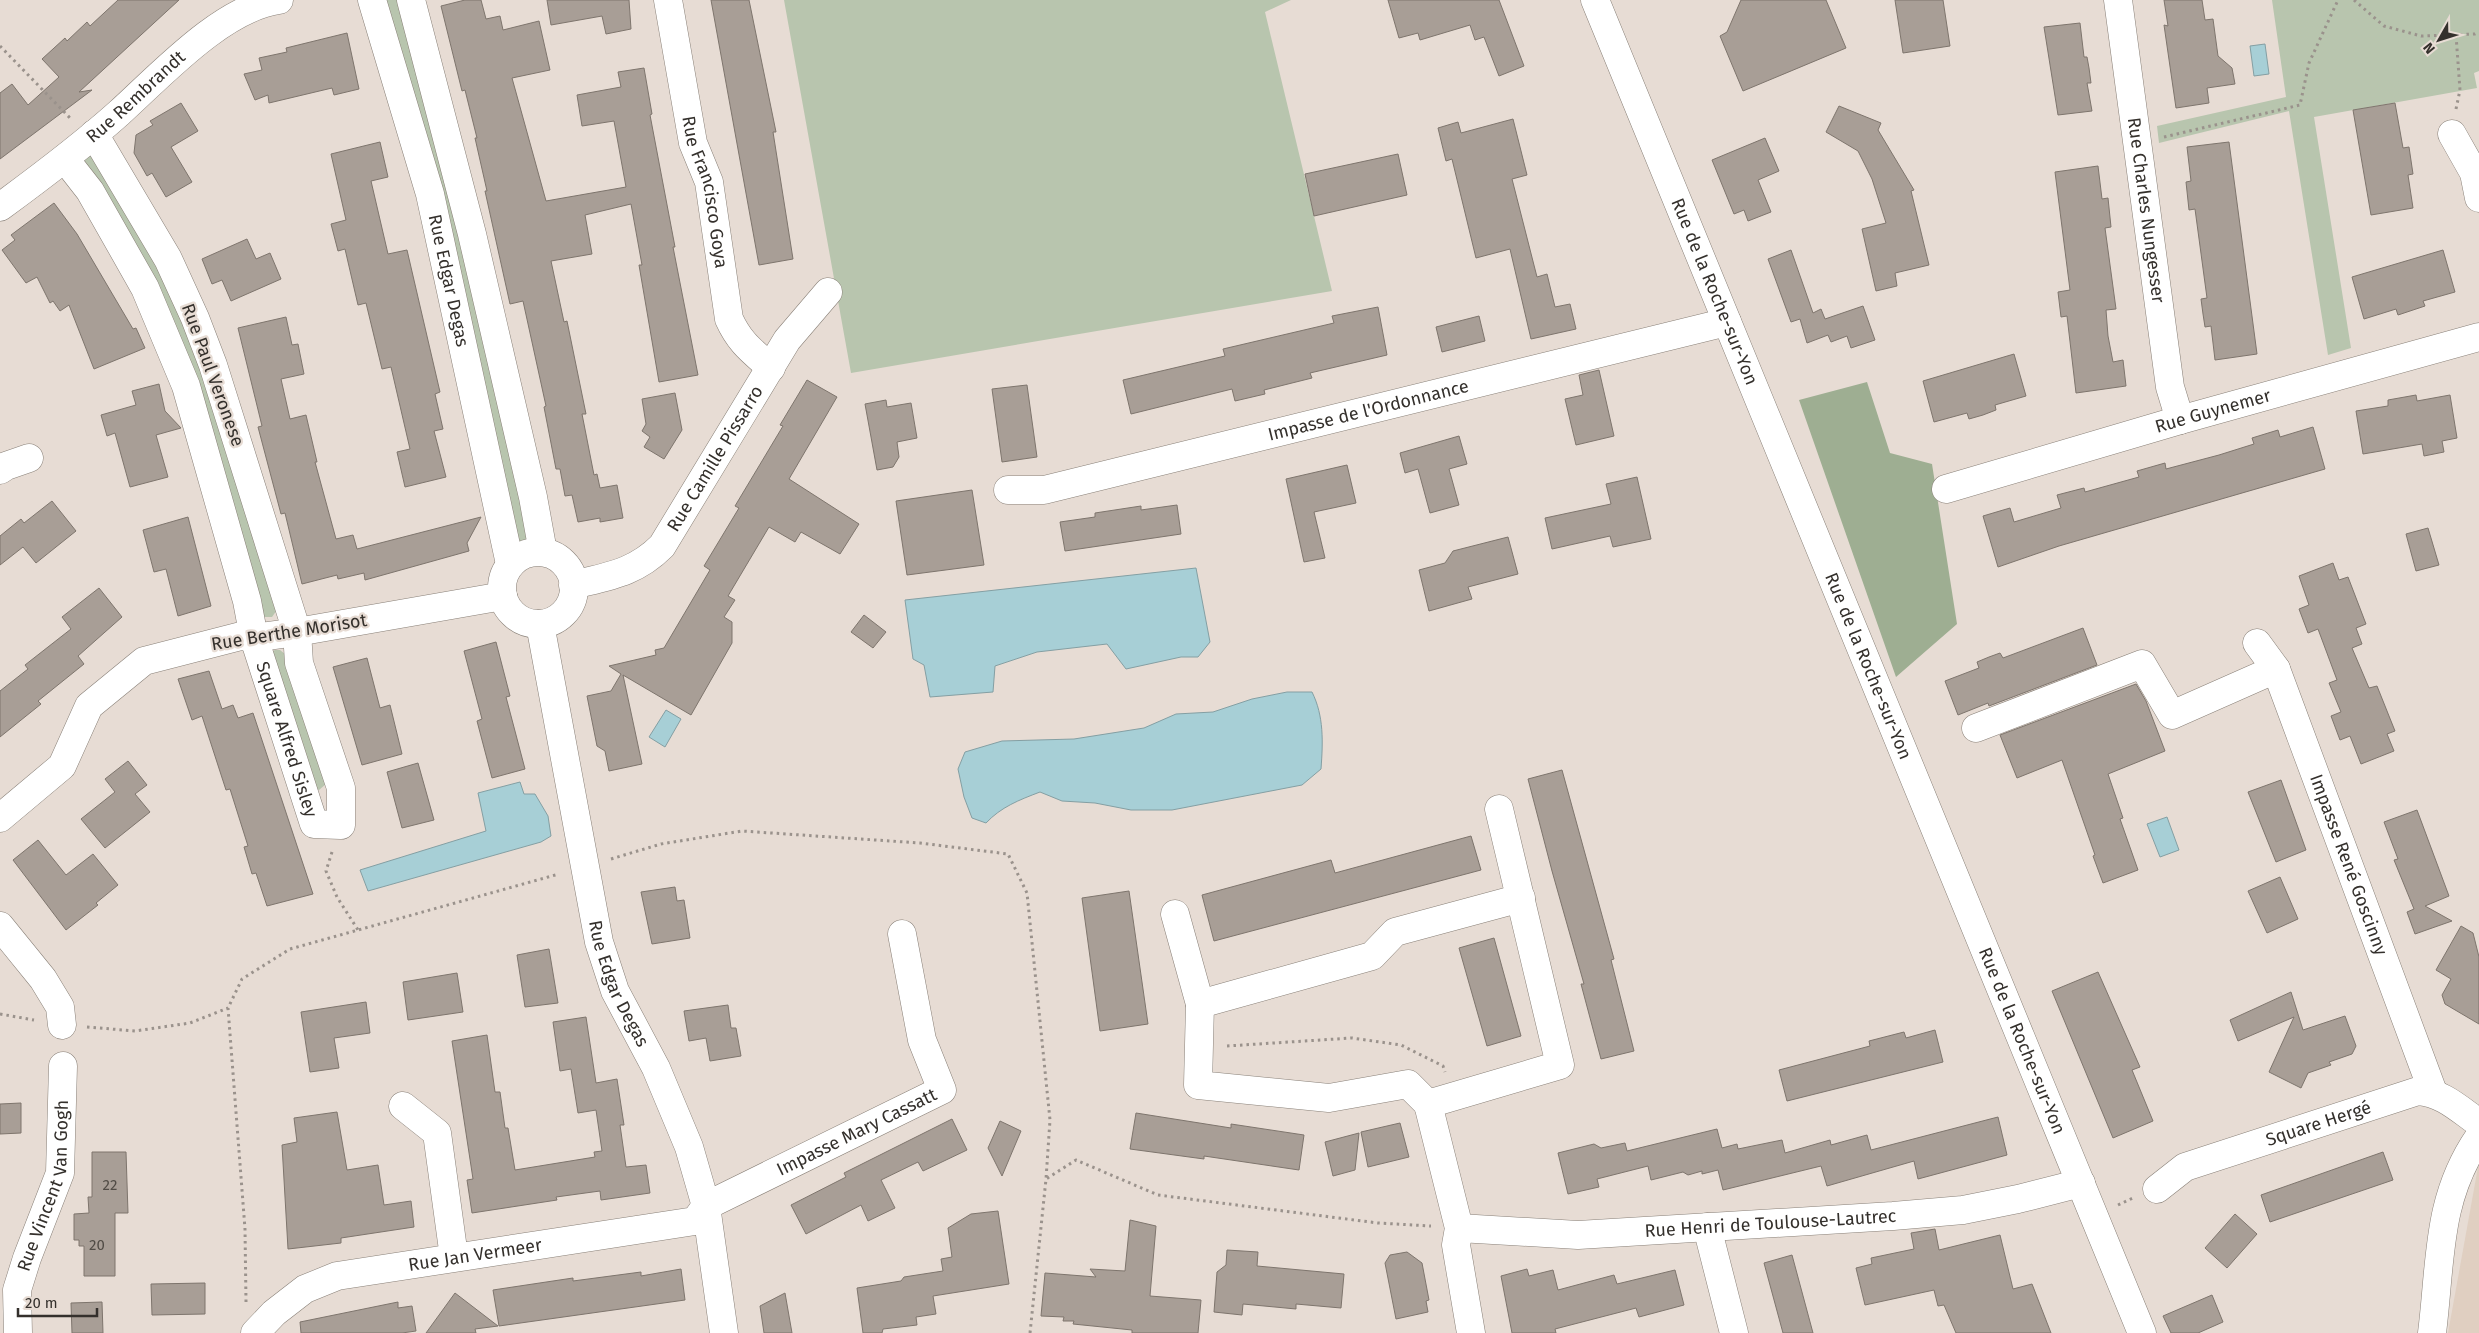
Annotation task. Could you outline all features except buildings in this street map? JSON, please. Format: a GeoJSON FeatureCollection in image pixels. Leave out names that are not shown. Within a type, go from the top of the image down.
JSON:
{"type":"FeatureCollection","features":[{"type":"Feature","properties":{"kind":"street","name":"Rue Rembrandt"},"geometry":{"type":"LineString","coordinates":[[0,208],[92,136],[184,51],[235,17],[268,2],[279,0]]}},
{"type":"Feature","properties":{"kind":"street","name":"Rue Edgar Degas"},"geometry":{"type":"LineString","coordinates":[[372,0],[430,194],[510,564]]}},
{"type":"Feature","properties":{"kind":"street","name":"Rue Edgar Degas"},"geometry":{"type":"LineString","coordinates":[[411,0],[472,234],[544,552]]}},
{"type":"Feature","properties":{"kind":"street","name":"Rue Francisco Goya"},"geometry":{"type":"LineString","coordinates":[[668,0],[693,143],[709,182],[729,318],[737,337],[749,350],[771,368]]}},
{"type":"Feature","properties":{"kind":"street","name":"Rue de la Roche-sur-Yon"},"geometry":{"type":"LineString","coordinates":[[1595,0],[2142,1333]]}},
{"type":"Feature","properties":{"kind":"street","name":"Rue Charles Nungesser"},"geometry":{"type":"LineString","coordinates":[[2118,0],[2170,387],[2180,420]]}},
{"type":"Feature","properties":{"kind":"street"},"geometry":{"type":"LineString","coordinates":[[2452,134],[2474,173],[2479,198]]}},
{"type":"Feature","properties":{"kind":"street","name":"Rue Paul Veronese"},"geometry":{"type":"LineString","coordinates":[[92,136],[168,259],[195,318],[213,364],[297,632]]}},
{"type":"Feature","properties":{"kind":"street","name":"Rue Paul Veronese"},"geometry":{"type":"LineString","coordinates":[[65,159],[90,192],[145,288],[186,386],[248,608],[254,638]]}},
{"type":"Feature","properties":{"kind":"street","name":"Rue Camille Pissarro"},"geometry":{"type":"LineString","coordinates":[[573,585],[633,569],[648,560],[662,546],[787,340],[828,292]]}},
{"type":"Feature","properties":{"kind":"street","name":"Impasse de l'Ordonnance"},"geometry":{"type":"LineString","coordinates":[[1008,490],[1044,490],[1727,322]]}},
{"type":"Feature","properties":{"kind":"street","name":"Rue Guynemer"},"geometry":{"type":"LineString","coordinates":[[1946,489],[2180,420],[2479,337]]}},
{"type":"Feature","properties":{"kind":"street"},"geometry":{"type":"LineString","coordinates":[[0,470],[29,458]]}},
{"type":"Feature","properties":{"kind":"street"},"geometry":{"type":"LineString","coordinates":[[531,552],[544,552],[555,556],[571,574],[573,596],[568,607],[551,621],[540,624],[518,618],[510,610],[503,596],[504,575],[510,564],[519,556],[531,552]]}},
{"type":"Feature","properties":{"kind":"street","name":"Rue Berthe Morisot"},"geometry":{"type":"LineString","coordinates":[[0,818],[62,766],[89,706],[144,661],[241,636],[254,638],[297,632],[503,596]]}},
{"type":"Feature","properties":{"kind":"street","name":"Rue Edgar Degas"},"geometry":{"type":"LineString","coordinates":[[540,624],[599,942],[616,991],[656,1068],[689,1147],[706,1206],[724,1333]]}},
{"type":"Feature","properties":{"kind":"street","name":"Square Alfred Sisley"},"geometry":{"type":"LineString","coordinates":[[254,638],[314,824],[341,825],[341,788],[299,663],[297,632]]}},
{"type":"Feature","properties":{"kind":"street","name":"Impasse René Goscinny"},"geometry":{"type":"LineString","coordinates":[[2256,643],[2276,669],[2433,1092]]}},
{"type":"Feature","properties":{"kind":"street"},"geometry":{"type":"LineString","coordinates":[[1976,728],[2142,664],[2172,715],[2276,669]]}},
{"type":"Feature","properties":{"kind":"street"},"geometry":{"type":"LineString","coordinates":[[1176,914],[1200,1004],[1198,1085],[1328,1098],[1408,1084],[1440,1100],[1560,1065],[1499,808]]}},
{"type":"Feature","properties":{"kind":"street"},"geometry":{"type":"LineString","coordinates":[[1200,1004],[1372,956],[1395,932],[1521,898]]}},
{"type":"Feature","properties":{"kind":"street"},"geometry":{"type":"LineString","coordinates":[[0,926],[43,979],[60,1007],[62,1026]]}},
{"type":"Feature","properties":{"kind":"street","name":"Impasse Mary Cassatt"},"geometry":{"type":"LineString","coordinates":[[706,1206],[942,1090],[922,1040],[902,934]]}},
{"type":"Feature","properties":{"kind":"street","name":"Rue Vincent Van Gogh"},"geometry":{"type":"LineString","coordinates":[[18,1333],[17,1290],[27,1258],[60,1173],[63,1066]]}},
{"type":"Feature","properties":{"kind":"street","name":"Square Hergé"},"geometry":{"type":"LineString","coordinates":[[2157,1189],[2186,1167],[2405,1094],[2418,1091],[2433,1092]]}},
{"type":"Feature","properties":{"kind":"street"},"geometry":{"type":"LineString","coordinates":[[2433,1092],[2450,1101],[2479,1123]]}},
{"type":"Feature","properties":{"kind":"street"},"geometry":{"type":"LineString","coordinates":[[1440,1100],[1459,1228],[1456,1245],[1471,1333]]}},
{"type":"Feature","properties":{"kind":"street"},"geometry":{"type":"LineString","coordinates":[[403,1106],[437,1133],[454,1257]]}},
{"type":"Feature","properties":{"kind":"street"},"geometry":{"type":"LineString","coordinates":[[2432,1333],[2440,1234],[2460,1167],[2479,1137]]}},
{"type":"Feature","properties":{"kind":"street","name":"Rue Henri de Toulouse-Lautrec"},"geometry":{"type":"LineString","coordinates":[[1459,1228],[1578,1235],[1963,1210],[2018,1199],[2081,1183]]}},
{"type":"Feature","properties":{"kind":"street","name":"Rue Jan Vermeer"},"geometry":{"type":"LineString","coordinates":[[255,1333],[274,1313],[305,1289],[337,1276],[694,1221],[706,1206]]}},
{"type":"Feature","properties":{"kind":"street"},"geometry":{"type":"LineString","coordinates":[[1707,1227],[1734,1333]]}},
{"type":"Feature","properties":{"kind":"path"},"geometry":{"type":"LineString","coordinates":[[2136,143],[2300,105],[2309,63],[2338,0]]}},
{"type":"Feature","properties":{"kind":"path"},"geometry":{"type":"LineString","coordinates":[[2354,0],[2384,26],[2421,36],[2479,32]]}},
{"type":"Feature","properties":{"kind":"path"},"geometry":{"type":"LineString","coordinates":[[2452,134],[2460,90],[2456,35]]}},
{"type":"Feature","properties":{"kind":"path"},"geometry":{"type":"LineString","coordinates":[[0,46],[92,136]]}},
{"type":"Feature","properties":{"kind":"path"},"geometry":{"type":"LineString","coordinates":[[341,825],[326,871],[337,897],[358,930]]}},
{"type":"Feature","properties":{"kind":"path"},"geometry":{"type":"LineString","coordinates":[[0,1014],[62,1026],[135,1031],[190,1023],[228,1008]]}},
{"type":"Feature","properties":{"kind":"path"},"geometry":{"type":"LineString","coordinates":[[1199,1046],[1352,1038],[1401,1045],[1443,1066],[1440,1100]]}},
{"type":"Feature","properties":{"kind":"path"},"geometry":{"type":"LineString","coordinates":[[1030,1333],[1046,1178],[1076,1160],[1158,1195],[1378,1222],[1459,1228]]}},
{"type":"Feature","properties":{"kind":"path"},"geometry":{"type":"LineString","coordinates":[[2093,1215],[2157,1189]]}},
{"type":"Feature","properties":{"kind":"shaded area"},"geometry":{"type":"Polygon","coordinates":[[[2478,1167],[2479,1333],[2448,1333],[2478,1167]]]}},
{"type":"Feature","properties":{"kind":"green space"},"geometry":{"type":"Polygon","coordinates":[[[382,0],[400,0],[455,199],[530,537],[521,543],[516,540],[382,0]]]}},
{"type":"Feature","properties":{"kind":"green space"},"geometry":{"type":"Polygon","coordinates":[[[784,0],[1291,0],[1265,12],[1332,291],[851,373],[784,0]]]}},
{"type":"Feature","properties":{"kind":"green space"},"geometry":{"type":"Polygon","coordinates":[[[2272,0],[2479,0],[2479,71],[2474,73],[2477,88],[2314,117],[2351,348],[2328,355],[2289,111],[2159,143],[2157,126],[2286,97],[2272,0]]]}},
{"type":"Feature","properties":{"kind":"green space"},"geometry":{"type":"Polygon","coordinates":[[[90,152],[169,276],[209,369],[277,610],[272,617],[264,617],[231,513],[82,158],[90,152]]]}},
{"type":"Feature","properties":{"kind":"green space"},"geometry":{"type":"Polygon","coordinates":[[[1867,382],[1890,453],[1932,464],[1957,624],[1896,677],[1799,400],[1867,382]]]}},
{"type":"Feature","properties":{"kind":"green space"},"geometry":{"type":"Polygon","coordinates":[[[280,650],[285,654],[326,784],[319,790],[316,789],[271,652],[280,650]]]}},
{"type":"Feature","properties":{"kind":"water"},"geometry":{"type":"Polygon","coordinates":[[[2265,44],[2269,74],[2254,76],[2250,46],[2265,44]]]}},
{"type":"Feature","properties":{"kind":"water"},"geometry":{"type":"Polygon","coordinates":[[[1196,568],[1210,642],[1198,657],[1181,657],[1126,669],[1107,644],[1037,652],[995,666],[993,692],[930,697],[924,665],[913,659],[905,600],[1196,568]]]}},
{"type":"Feature","properties":{"kind":"water"},"geometry":{"type":"Polygon","coordinates":[[[1287,692],[1312,692],[1321,720],[1321,769],[1302,785],[1172,810],[1131,810],[1095,803],[1062,801],[1040,792],[1004,808],[986,823],[972,818],[964,797],[958,769],[965,752],[1002,741],[1074,739],[1144,728],[1176,714],[1213,712],[1252,699],[1287,692]]]}},
{"type":"Feature","properties":{"kind":"water"},"geometry":{"type":"Polygon","coordinates":[[[666,710],[681,719],[665,747],[649,737],[666,710]]]}},
{"type":"Feature","properties":{"kind":"water"},"geometry":{"type":"Polygon","coordinates":[[[520,782],[524,794],[535,794],[548,816],[551,836],[541,842],[368,891],[360,870],[486,831],[478,793],[520,782]]]}},
{"type":"Feature","properties":{"kind":"water"},"geometry":{"type":"Polygon","coordinates":[[[2167,817],[2179,850],[2160,857],[2147,824],[2167,817]]]}}]}
